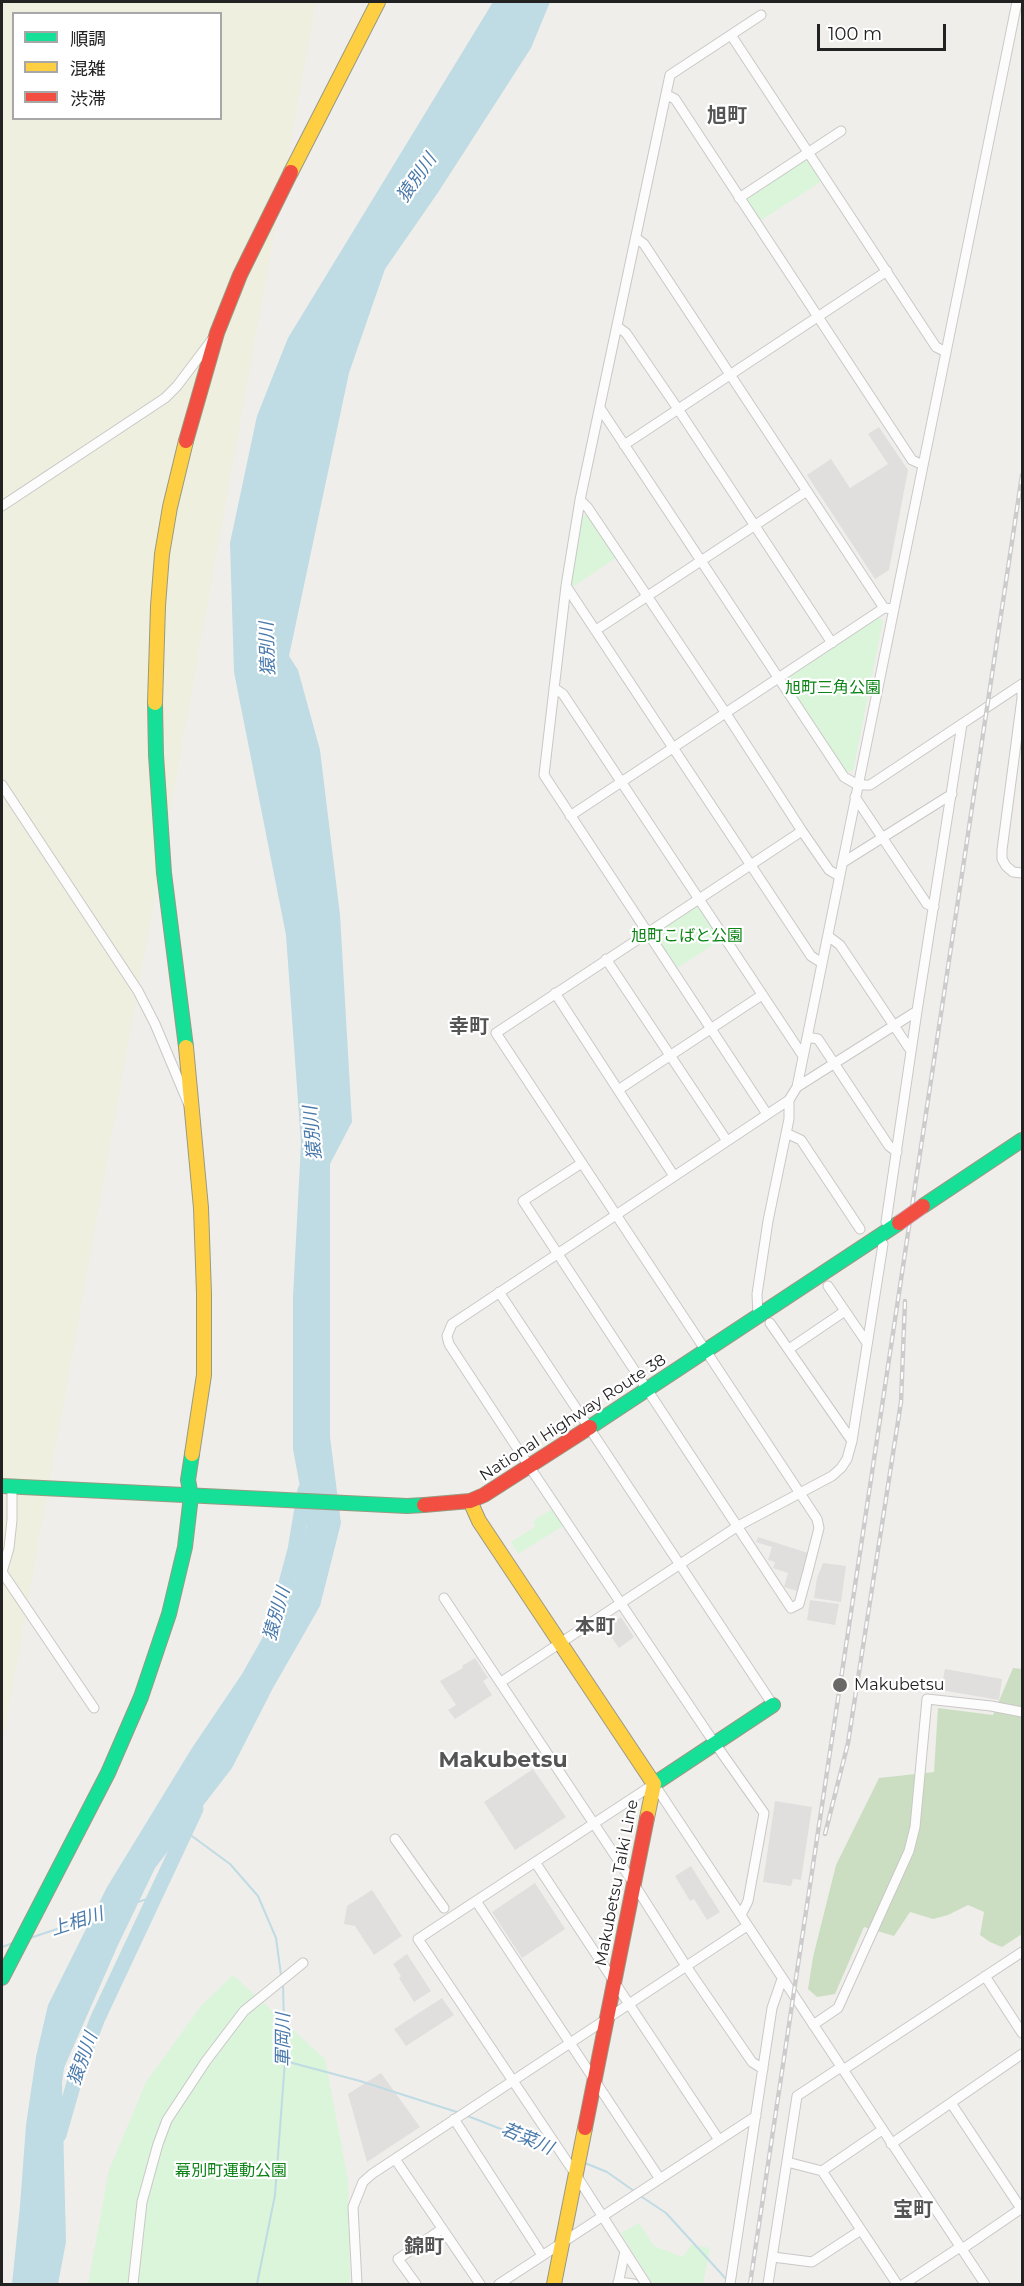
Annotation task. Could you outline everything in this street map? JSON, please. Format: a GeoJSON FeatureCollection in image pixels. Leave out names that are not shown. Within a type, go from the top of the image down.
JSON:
{"type":"FeatureCollection","features":[{"type":"Feature","properties":{"kind":"main road"},"geometry":{"type":"LineString","coordinates":[[2,1978],[108,1773],[141,1697],[169,1614],[197,1497],[189,1480],[204,1375],[201,1208],[190,1076],[164,873],[156,755],[155,684],[160,575],[170,507],[185,444],[217,333],[240,275],[378,2]]}},
{"type":"Feature","properties":{"kind":"main road","name":"National Highway Route 38"},"geometry":{"type":"LineString","coordinates":[[7,1486],[407,1506],[470,1501],[484,1495],[530,1466],[706,1351],[764,1319],[893,1222],[923,1206],[1023,1140]]}},
{"type":"Feature","properties":{"kind":"main road","name":"Makubetsu Taiki Line"},"geometry":{"type":"LineString","coordinates":[[470,1501],[479,1521],[654,1784],[554,2284]]}},
{"type":"Feature","properties":{"kind":"main road"},"geometry":{"type":"LineString","coordinates":[[654,1784],[773,1705]]}},
{"type":"Feature","properties":{"kind":"street"},"geometry":{"type":"LineString","coordinates":[[741,1915],[748,1901],[764,1813],[621,1603],[449,1344],[447,1336],[452,1324],[789,1100],[797,1087],[858,785],[889,609],[923,465],[1017,2]]}},
{"type":"Feature","properties":{"kind":"street"},"geometry":{"type":"LineString","coordinates":[[761,15],[670,75],[668,95],[580,500],[566,586],[544,775],[767,1114]]}},
{"type":"Feature","properties":{"kind":"street"},"geometry":{"type":"LineString","coordinates":[[731,35],[936,347],[946,352]]}},
{"type":"Feature","properties":{"kind":"street"},"geometry":{"type":"LineString","coordinates":[[668,95],[675,99],[912,460],[923,465]]}},
{"type":"Feature","properties":{"kind":"street"},"geometry":{"type":"LineString","coordinates":[[739,198],[841,131]]}},
{"type":"Feature","properties":{"kind":"street"},"geometry":{"type":"LineString","coordinates":[[636,238],[644,244],[807,491],[889,609]]}},
{"type":"Feature","properties":{"kind":"street"},"geometry":{"type":"LineString","coordinates":[[624,445],[887,271]]}},
{"type":"Feature","properties":{"kind":"street"},"geometry":{"type":"LineString","coordinates":[[618,327],[626,333],[678,409],[832,643]]}},
{"type":"Feature","properties":{"kind":"street"},"geometry":{"type":"LineString","coordinates":[[2,506],[165,398],[177,386],[217,333]]}},
{"type":"Feature","properties":{"kind":"street"},"geometry":{"type":"LineString","coordinates":[[600,408],[844,777],[858,785],[870,785],[1022,684]]}},
{"type":"Feature","properties":{"kind":"street"},"geometry":{"type":"LineString","coordinates":[[596,630],[807,491]]}},
{"type":"Feature","properties":{"kind":"street"},"geometry":{"type":"LineString","coordinates":[[580,500],[588,508],[725,712],[802,831],[830,870],[839,876]]}},
{"type":"Feature","properties":{"kind":"street"},"geometry":{"type":"LineString","coordinates":[[566,586],[811,956],[822,963]]}},
{"type":"Feature","properties":{"kind":"street"},"geometry":{"type":"LineString","coordinates":[[570,816],[725,712],[889,609]]}},
{"type":"Feature","properties":{"kind":"street"},"geometry":{"type":"LineString","coordinates":[[1022,684],[1002,859],[1013,872],[1023,873]]}},
{"type":"Feature","properties":{"kind":"street"},"geometry":{"type":"LineString","coordinates":[[554,688],[563,694],[802,1056]]}},
{"type":"Feature","properties":{"kind":"street"},"geometry":{"type":"LineString","coordinates":[[893,1222],[897,1152],[962,724]]}},
{"type":"Feature","properties":{"kind":"street"},"geometry":{"type":"LineString","coordinates":[[2,785],[138,991],[155,1024],[192,1113]]}},
{"type":"Feature","properties":{"kind":"street"},"geometry":{"type":"LineString","coordinates":[[842,863],[952,794]]}},
{"type":"Feature","properties":{"kind":"street"},"geometry":{"type":"LineString","coordinates":[[855,797],[927,904],[934,907]]}},
{"type":"Feature","properties":{"kind":"street"},"geometry":{"type":"LineString","coordinates":[[582,1163],[523,1201],[791,1608],[799,1604],[819,1528],[817,1519],[801,1494],[496,1033],[802,831]]}},
{"type":"Feature","properties":{"kind":"street"},"geometry":{"type":"LineString","coordinates":[[828,936],[840,945],[912,1051]]}},
{"type":"Feature","properties":{"kind":"street"},"geometry":{"type":"LineString","coordinates":[[606,959],[727,1141]]}},
{"type":"Feature","properties":{"kind":"street"},"geometry":{"type":"LineString","coordinates":[[555,993],[674,1176]]}},
{"type":"Feature","properties":{"kind":"street"},"geometry":{"type":"LineString","coordinates":[[618,1090],[762,995]]}},
{"type":"Feature","properties":{"kind":"street"},"geometry":{"type":"LineString","coordinates":[[797,1087],[917,1011]]}},
{"type":"Feature","properties":{"kind":"street"},"geometry":{"type":"LineString","coordinates":[[807,1036],[818,1039],[889,1146],[897,1152]]}},
{"type":"Feature","properties":{"kind":"street"},"geometry":{"type":"LineString","coordinates":[[789,1100],[786,1133],[768,1221],[757,1294],[764,1319],[789,1349],[852,1441]]}},
{"type":"Feature","properties":{"kind":"street"},"geometry":{"type":"LineString","coordinates":[[786,1133],[801,1140],[860,1229]]}},
{"type":"Feature","properties":{"kind":"street"},"geometry":{"type":"LineString","coordinates":[[501,1682],[738,1526],[801,1494],[832,1476],[841,1468],[847,1459],[852,1441],[883,1244]]}},
{"type":"Feature","properties":{"kind":"street"},"geometry":{"type":"LineString","coordinates":[[828,1286],[867,1343]]}},
{"type":"Feature","properties":{"kind":"street"},"geometry":{"type":"LineString","coordinates":[[500,1292],[773,1705]]}},
{"type":"Feature","properties":{"kind":"street"},"geometry":{"type":"LineString","coordinates":[[789,1349],[845,1311]]}},
{"type":"Feature","properties":{"kind":"street"},"geometry":{"type":"LineString","coordinates":[[7,1486],[12,1520],[9,1548],[2,1572],[94,1708]]}},
{"type":"Feature","properties":{"kind":"street"},"geometry":{"type":"LineString","coordinates":[[444,1598],[686,1966],[752,2062],[763,2069]]}},
{"type":"Feature","properties":{"kind":"street"},"geometry":{"type":"LineString","coordinates":[[813,2025],[838,2008],[909,1851],[915,1827],[927,1699],[990,1706],[1023,1713]]}},
{"type":"Feature","properties":{"kind":"street"},"geometry":{"type":"LineString","coordinates":[[646,2284],[418,1939],[654,1784],[985,2284]]}},
{"type":"Feature","properties":{"kind":"street"},"geometry":{"type":"LineString","coordinates":[[395,1839],[444,1908]]}},
{"type":"Feature","properties":{"kind":"street"},"geometry":{"type":"LineString","coordinates":[[535,1862],[719,2140]]}},
{"type":"Feature","properties":{"kind":"street"},"geometry":{"type":"LineString","coordinates":[[476,1901],[660,2179]]}},
{"type":"Feature","properties":{"kind":"street"},"geometry":{"type":"LineString","coordinates":[[357,2284],[353,2207],[363,2182],[628,2003],[747,1926]]}},
{"type":"Feature","properties":{"kind":"street"},"geometry":{"type":"LineString","coordinates":[[768,2284],[797,2096],[1023,1952]]}},
{"type":"Feature","properties":{"kind":"street"},"geometry":{"type":"LineString","coordinates":[[133,2284],[142,2202],[167,2120],[206,2061],[244,2011],[303,1962]]}},
{"type":"Feature","properties":{"kind":"street"},"geometry":{"type":"LineString","coordinates":[[985,1976],[1023,2033]]}},
{"type":"Feature","properties":{"kind":"street"},"geometry":{"type":"LineString","coordinates":[[730,2284],[772,2008],[782,1979]]}},
{"type":"Feature","properties":{"kind":"street"},"geometry":{"type":"LineString","coordinates":[[891,2144],[1023,2054]]}},
{"type":"Feature","properties":{"kind":"street"},"geometry":{"type":"LineString","coordinates":[[904,2284],[1022,2209],[951,2103]]}},
{"type":"Feature","properties":{"kind":"street"},"geometry":{"type":"LineString","coordinates":[[499,2284],[756,2116]]}},
{"type":"Feature","properties":{"kind":"street"},"geometry":{"type":"LineString","coordinates":[[454,2119],[542,2255]]}},
{"type":"Feature","properties":{"kind":"street"},"geometry":{"type":"LineString","coordinates":[[822,2171],[882,2130]]}},
{"type":"Feature","properties":{"kind":"street"},"geometry":{"type":"LineString","coordinates":[[395,2159],[480,2284]]}},
{"type":"Feature","properties":{"kind":"street"},"geometry":{"type":"LineString","coordinates":[[787,2162],[822,2171],[897,2284]]}},
{"type":"Feature","properties":{"kind":"street"},"geometry":{"type":"LineString","coordinates":[[416,2284],[398,2259],[442,2229]]}},
{"type":"Feature","properties":{"kind":"street"},"geometry":{"type":"LineString","coordinates":[[773,2257],[812,2262],[861,2230]]}},
{"type":"Feature","properties":{"kind":"street"},"geometry":{"type":"LineString","coordinates":[[625,2251],[618,2283],[634,2284]]}},
{"type":"Feature","properties":{"kind":"green space"},"geometry":{"type":"Polygon","coordinates":[[[2,2],[316,2],[2,1745],[2,2]]]}},
{"type":"Feature","properties":{"kind":"green space"},"geometry":{"type":"Polygon","coordinates":[[[804,160],[810,162],[822,181],[760,221],[747,202],[749,196],[804,160]]]}},
{"type":"Feature","properties":{"kind":"green space"},"geometry":{"type":"Polygon","coordinates":[[[589,514],[617,557],[573,587],[570,582],[581,516],[589,514]]]}},
{"type":"Feature","properties":{"kind":"green space","name":"旭町三角公園"},"geometry":{"type":"Polygon","coordinates":[[[876,617],[883,620],[853,771],[845,772],[787,683],[790,674],[876,617]]]}},
{"type":"Feature","properties":{"kind":"green space","name":"旭町こばと公園"},"geometry":{"type":"Polygon","coordinates":[[[698,903],[722,939],[677,968],[653,932],[698,903]]]}},
{"type":"Feature","properties":{"kind":"green space"},"geometry":{"type":"Polygon","coordinates":[[[552,1509],[563,1526],[518,1554],[511,1542],[536,1526],[533,1521],[552,1509]]]}},
{"type":"Feature","properties":{"kind":"green space"},"geometry":{"type":"Polygon","coordinates":[[[1013,1668],[1022,1669],[1022,1934],[1002,1947],[990,1942],[980,1935],[984,1912],[968,1905],[948,1915],[933,1919],[910,1912],[894,1936],[864,1927],[835,1994],[817,1997],[808,1989],[813,1957],[836,1865],[879,1778],[934,1772],[938,1708],[993,1715],[1013,1668]]]}},
{"type":"Feature","properties":{"kind":"green space","name":"幕別町運動公園"},"geometry":{"type":"Polygon","coordinates":[[[233,1975],[325,2059],[348,2180],[350,2284],[88,2284],[109,2170],[146,2082],[201,2006],[233,1975]]]}},
{"type":"Feature","properties":{"kind":"green space"},"geometry":{"type":"Polygon","coordinates":[[[639,2223],[654,2246],[683,2257],[691,2245],[710,2248],[703,2284],[652,2283],[621,2233],[639,2223]]]}},
{"type":"Feature","properties":{"kind":"shaded area"},"geometry":{"type":"Polygon","coordinates":[[[879,427],[908,470],[889,570],[875,579],[807,475],[831,459],[850,488],[888,464],[868,434],[879,427]]]}},
{"type":"Feature","properties":{"kind":"shaded area"},"geometry":{"type":"Polygon","coordinates":[[[758,1537],[808,1553],[797,1591],[784,1587],[788,1573],[773,1568],[775,1562],[768,1560],[772,1547],[756,1542],[758,1537]]]}},
{"type":"Feature","properties":{"kind":"shaded area"},"geometry":{"type":"Polygon","coordinates":[[[823,1563],[846,1566],[841,1602],[814,1598],[817,1578],[823,1563]]]}},
{"type":"Feature","properties":{"kind":"shaded area"},"geometry":{"type":"Polygon","coordinates":[[[810,1600],[839,1604],[835,1625],[807,1620],[810,1600]]]}},
{"type":"Feature","properties":{"kind":"shaded area"},"geometry":{"type":"Polygon","coordinates":[[[621,1617],[634,1637],[619,1648],[605,1628],[621,1617]]]}},
{"type":"Feature","properties":{"kind":"shaded area"},"geometry":{"type":"Polygon","coordinates":[[[475,1658],[488,1678],[483,1681],[492,1695],[455,1719],[448,1710],[456,1705],[440,1681],[475,1658]]]}},
{"type":"Feature","properties":{"kind":"shaded area"},"geometry":{"type":"Polygon","coordinates":[[[945,1669],[1002,1679],[999,1700],[941,1690],[945,1669]]]}},
{"type":"Feature","properties":{"kind":"shaded area"},"geometry":{"type":"Polygon","coordinates":[[[533,1769],[566,1817],[515,1850],[484,1802],[533,1769]]]}},
{"type":"Feature","properties":{"kind":"shaded area"},"geometry":{"type":"Polygon","coordinates":[[[775,1801],[812,1807],[801,1880],[793,1879],[791,1886],[763,1882],[775,1801]]]}},
{"type":"Feature","properties":{"kind":"shaded area"},"geometry":{"type":"Polygon","coordinates":[[[691,1866],[720,1912],[707,1920],[694,1899],[690,1901],[675,1876],[691,1866]]]}},
{"type":"Feature","properties":{"kind":"shaded area"},"geometry":{"type":"Polygon","coordinates":[[[535,1883],[565,1929],[522,1958],[492,1912],[535,1883]]]}},
{"type":"Feature","properties":{"kind":"shaded area"},"geometry":{"type":"Polygon","coordinates":[[[372,1890],[402,1936],[374,1955],[355,1926],[344,1924],[347,1906],[372,1890]]]}},
{"type":"Feature","properties":{"kind":"shaded area"},"geometry":{"type":"Polygon","coordinates":[[[407,1954],[431,1991],[414,2002],[393,1964],[407,1954]]]}},
{"type":"Feature","properties":{"kind":"shaded area"},"geometry":{"type":"Polygon","coordinates":[[[442,1998],[454,2015],[406,2046],[394,2029],[442,1998]]]}},
{"type":"Feature","properties":{"kind":"shaded area"},"geometry":{"type":"Polygon","coordinates":[[[381,2073],[420,2127],[367,2162],[348,2094],[381,2073]]]}},
{"type":"Feature","properties":{"kind":"water"},"geometry":{"type":"Polygon","coordinates":[[[493,2],[550,2],[531,48],[439,191],[385,269],[349,373],[289,656],[298,670],[320,750],[340,915],[352,1122],[330,1164],[330,1437],[341,1523],[320,1606],[273,1688],[232,1768],[155,1868],[64,2068],[62,2083],[66,2242],[58,2284],[12,2284],[26,2125],[36,2057],[48,2005],[107,1887],[192,1748],[242,1674],[294,1582],[307,1525],[293,1449],[293,1297],[301,1143],[286,935],[234,672],[230,543],[257,416],[288,338],[493,2]]]}},
{"type":"Feature","properties":{"kind":"waterway","name":"猿別川"},"geometry":{"type":"LineString","coordinates":[[275,1624],[295,1550],[305,1490]]}},
{"type":"Feature","properties":{"kind":"waterway","name":"猿別川"},"geometry":{"type":"LineString","coordinates":[[59,2135],[76,2076],[97,2020],[196,1809]]}},
{"type":"Feature","properties":{"kind":"waterway","name":"軍岡川"},"geometry":{"type":"LineString","coordinates":[[185,1831],[230,1864],[258,1896],[276,1938],[281,1975]]}},
{"type":"Feature","properties":{"kind":"waterway","name":"上相川"},"geometry":{"type":"LineString","coordinates":[[138,1902],[153,1897]]}},
{"type":"Feature","properties":{"kind":"waterway","name":"上相川"},"geometry":{"type":"LineString","coordinates":[[30,1938],[93,1917]]}},
{"type":"Feature","properties":{"kind":"waterway","name":"上相川"},"geometry":{"type":"LineString","coordinates":[[2,1947],[13,1943]]}},
{"type":"Feature","properties":{"kind":"waterway","name":"軍岡川"},"geometry":{"type":"LineString","coordinates":[[257,2284],[275,2195],[285,2061],[283,1984]]}},
{"type":"Feature","properties":{"kind":"waterway","name":"若菜川"},"geometry":{"type":"LineString","coordinates":[[285,2061],[360,2081],[460,2113]]}},
{"type":"Feature","properties":{"kind":"waterway","name":"若菜川"},"geometry":{"type":"LineString","coordinates":[[465,2115],[555,2150]]}},
{"type":"Feature","properties":{"kind":"waterway","name":"若菜川"},"geometry":{"type":"LineString","coordinates":[[585,2163],[607,2172],[634,2191]]}},
{"type":"Feature","properties":{"kind":"waterway","name":"若菜川"},"geometry":{"type":"LineString","coordinates":[[639,2195],[666,2213],[727,2280]]}},
{"type":"Feature","properties":{"kind":"railway"},"geometry":{"type":"LineString","coordinates":[[750,2284],[1022,475]]}},
{"type":"Feature","properties":{"kind":"railway"},"geometry":{"type":"LineString","coordinates":[[825,1834],[848,1743],[901,1402],[905,1301]]}},
{"type":"Feature","properties":{"kind":"traffic: fast"},"geometry":{"type":"LineString","coordinates":[[155,703],[164,873],[186,1047]]}},
{"type":"Feature","properties":{"kind":"traffic: fast"},"geometry":{"type":"LineString","coordinates":[[923,1206],[1022,1140]]}},
{"type":"Feature","properties":{"kind":"traffic: fast"},"geometry":{"type":"LineString","coordinates":[[590,1427],[899,1223]]}},
{"type":"Feature","properties":{"kind":"traffic: fast"},"geometry":{"type":"LineString","coordinates":[[2,1978],[108,1773],[141,1697],[169,1614],[185,1547],[191,1496],[188,1480],[192,1454]]}},
{"type":"Feature","properties":{"kind":"traffic: fast"},"geometry":{"type":"LineString","coordinates":[[2,1486],[424,1505]]}},
{"type":"Feature","properties":{"kind":"traffic: fast"},"geometry":{"type":"LineString","coordinates":[[654,1784],[773,1705]]}},
{"type":"Feature","properties":{"kind":"traffic: slow"},"geometry":{"type":"LineString","coordinates":[[291,172],[378,2]]}},
{"type":"Feature","properties":{"kind":"traffic: slow"},"geometry":{"type":"LineString","coordinates":[[155,703],[162,554],[170,507],[186,441]]}},
{"type":"Feature","properties":{"kind":"traffic: slow"},"geometry":{"type":"LineString","coordinates":[[186,1047],[201,1208],[204,1294],[204,1375],[192,1454]]}},
{"type":"Feature","properties":{"kind":"traffic: slow"},"geometry":{"type":"LineString","coordinates":[[470,1501],[479,1521],[654,1784],[647,1818]]}},
{"type":"Feature","properties":{"kind":"traffic: slow"},"geometry":{"type":"LineString","coordinates":[[554,2284],[585,2128]]}},
{"type":"Feature","properties":{"kind":"traffic: jam"},"geometry":{"type":"LineString","coordinates":[[186,441],[217,333],[240,275],[291,172]]}},
{"type":"Feature","properties":{"kind":"traffic: jam"},"geometry":{"type":"LineString","coordinates":[[899,1223],[923,1206]]}},
{"type":"Feature","properties":{"kind":"traffic: jam"},"geometry":{"type":"LineString","coordinates":[[424,1505],[470,1501],[484,1495],[590,1427]]}},
{"type":"Feature","properties":{"kind":"traffic: jam"},"geometry":{"type":"LineString","coordinates":[[585,2128],[647,1818]]}},
{"type":"Feature","properties":{"kind":"place","name":"Makubetsu"},"geometry":{"type":"Point","coordinates":[840,1685]}},
{"type":"Feature","properties":{"kind":"district","name":"旭町"},"geometry":{"type":"Point","coordinates":[727,116]}},
{"type":"Feature","properties":{"kind":"district","name":"幸町"},"geometry":{"type":"Point","coordinates":[469,1027]}},
{"type":"Feature","properties":{"kind":"district","name":"本町"},"geometry":{"type":"Point","coordinates":[595,1627]}},
{"type":"Feature","properties":{"kind":"district","name":"Makubetsu"},"geometry":{"type":"Point","coordinates":[503,1761]}},
{"type":"Feature","properties":{"kind":"district","name":"宝町"},"geometry":{"type":"Point","coordinates":[913,2210]}},
{"type":"Feature","properties":{"kind":"district","name":"錦町"},"geometry":{"type":"Point","coordinates":[424,2247]}}]}
